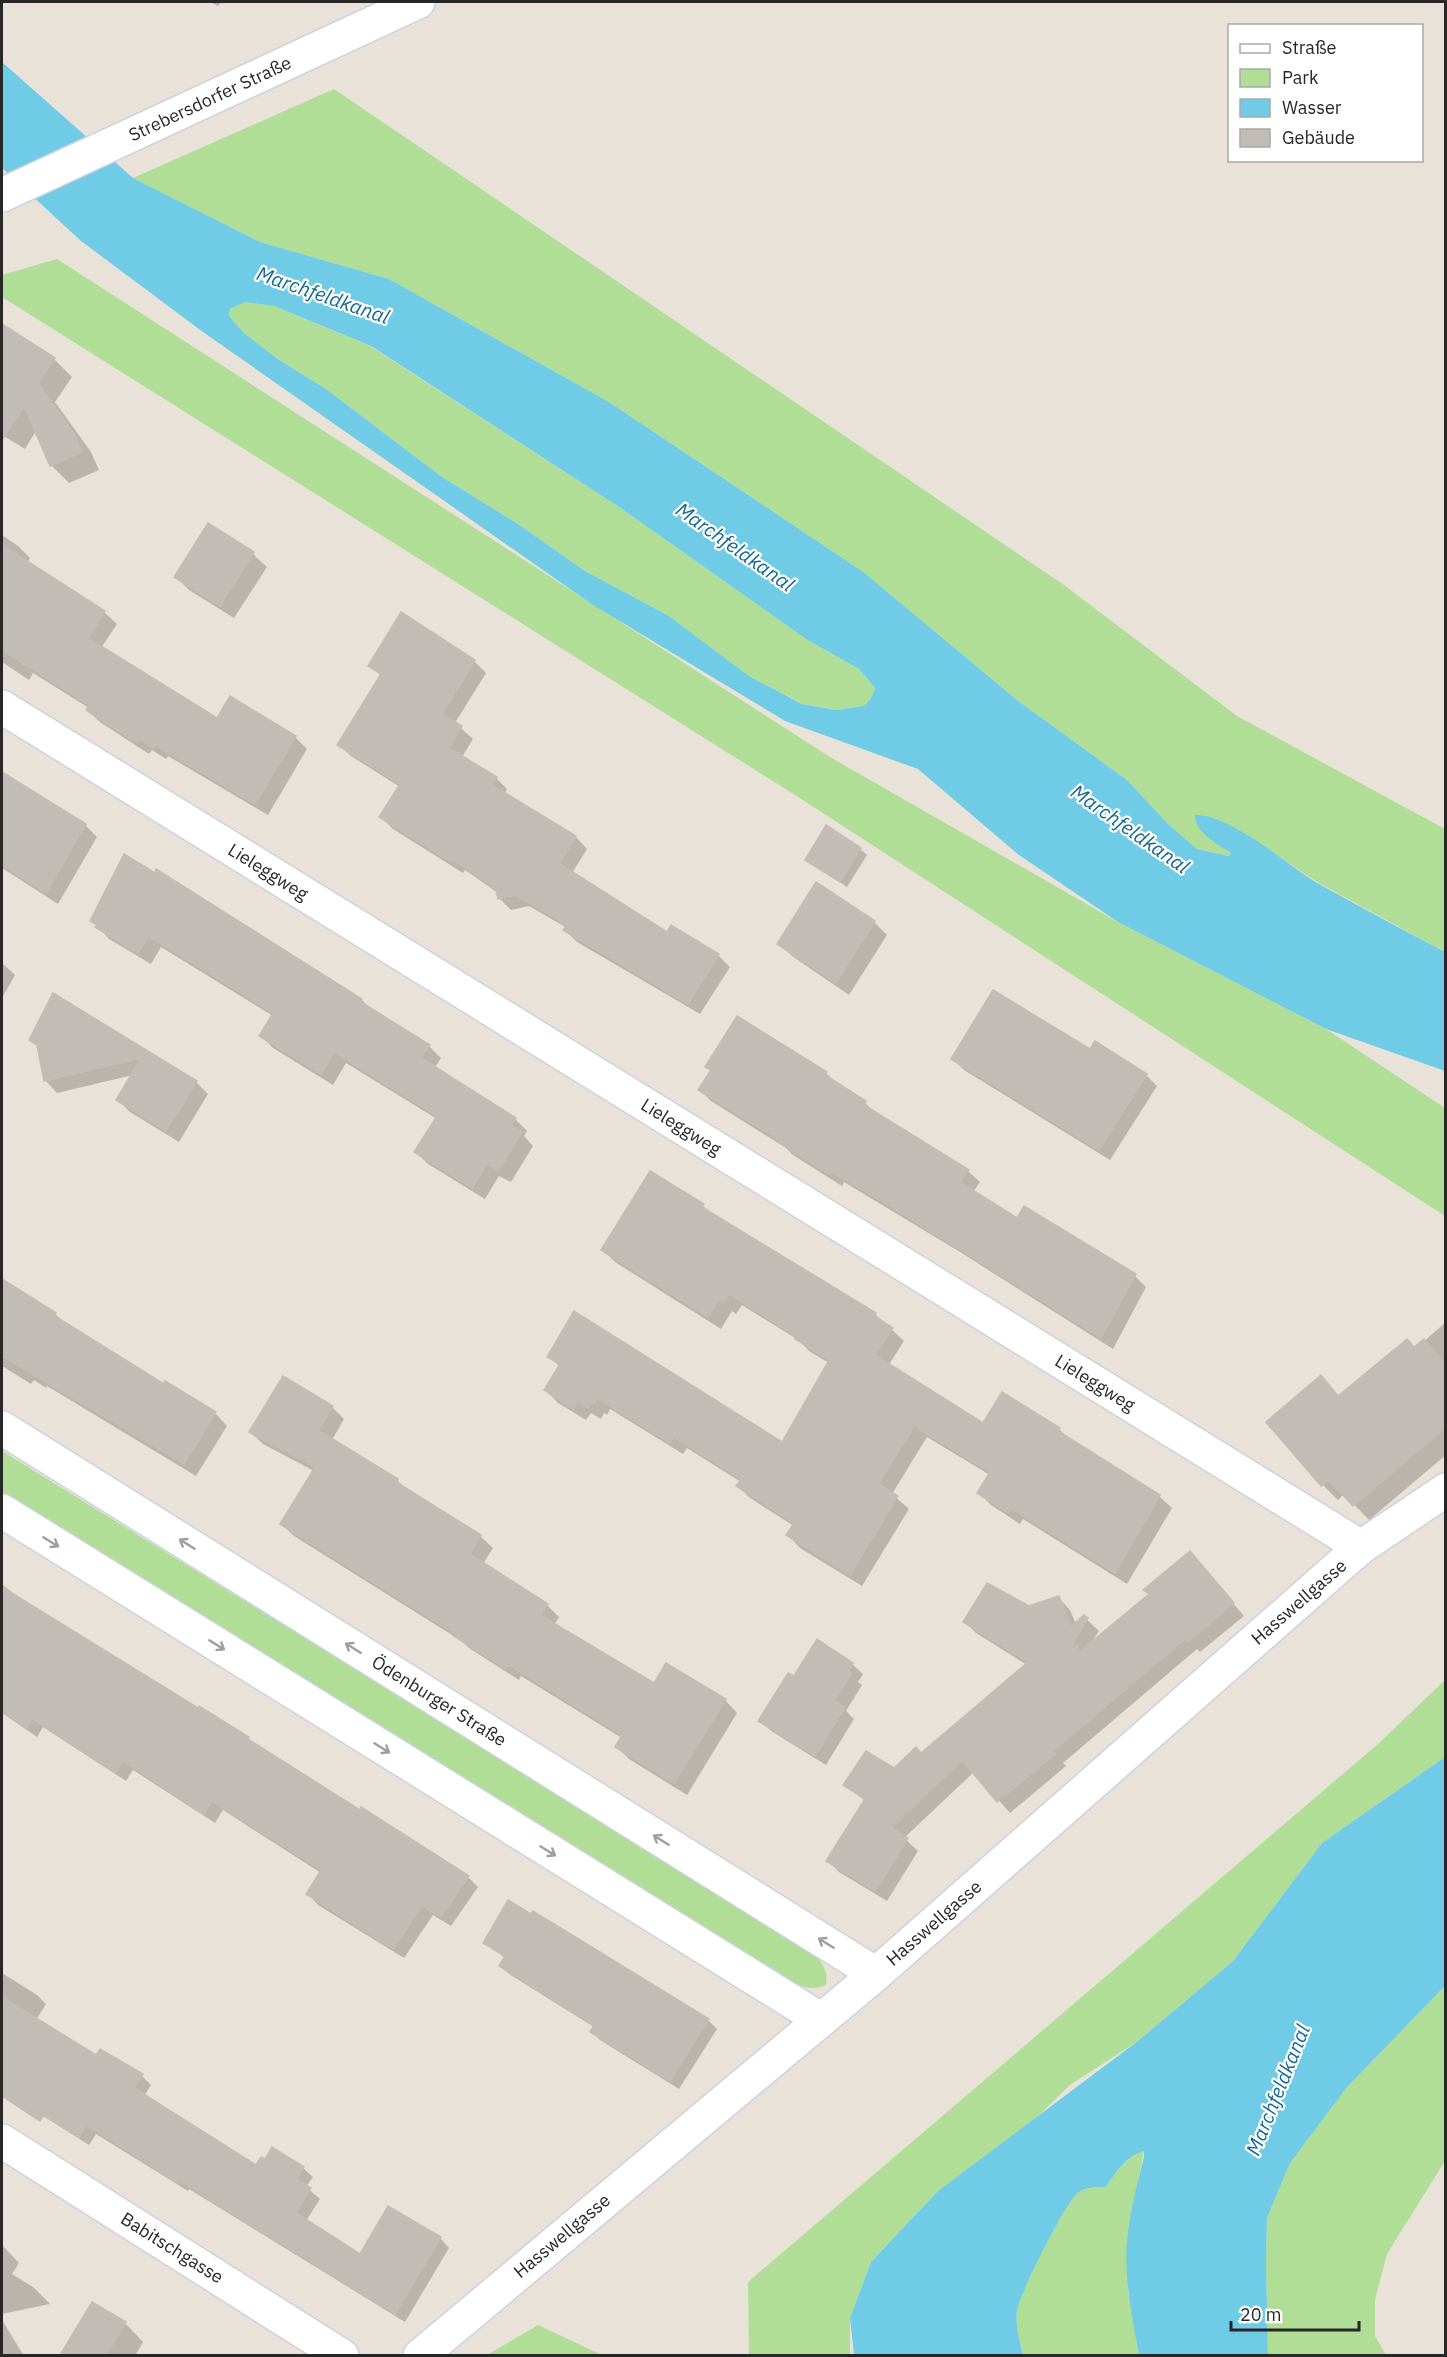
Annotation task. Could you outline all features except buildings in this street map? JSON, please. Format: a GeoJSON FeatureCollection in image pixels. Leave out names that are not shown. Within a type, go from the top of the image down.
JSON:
{"type":"FeatureCollection","features":[{"type":"Feature","properties":{"kind":"street","name":"Strebersdorfer Straße"},"geometry":{"type":"LineString","coordinates":[[2,195],[418,2]]}},
{"type":"Feature","properties":{"kind":"street","name":"Lieleggweg"},"geometry":{"type":"LineString","coordinates":[[2,707],[1361,1547]]}},
{"type":"Feature","properties":{"kind":"street","name":"Ödenburger Straße"},"geometry":{"type":"LineString","coordinates":[[2,1428],[876,1974]]}},
{"type":"Feature","properties":{"kind":"street","name":"Hasswellgasse"},"geometry":{"type":"LineString","coordinates":[[420,2355],[876,1974],[1361,1547],[1446,1490]]}},
{"type":"Feature","properties":{"kind":"street"},"geometry":{"type":"LineString","coordinates":[[2,1511],[820,2019]]}},
{"type":"Feature","properties":{"kind":"street","name":"Babitschgasse"},"geometry":{"type":"LineString","coordinates":[[2,2141],[342,2355]]}},
{"type":"Feature","properties":{"kind":"green space"},"geometry":{"type":"Polygon","coordinates":[[[334,89],[1064,585],[1237,716],[1445,829],[1445,952],[1317,882],[1236,828],[1205,835],[1231,853],[1230,856],[1197,849],[1168,824],[1127,780],[1017,700],[862,571],[609,402],[389,279],[260,242],[133,178],[334,89]]]}},
{"type":"Feature","properties":{"kind":"green space"},"geometry":{"type":"Polygon","coordinates":[[[57,259],[830,757],[1118,922],[1326,1029],[1445,1108],[1445,1216],[795,795],[2,297],[2,275],[57,259]]]}},
{"type":"Feature","properties":{"kind":"green space"},"geometry":{"type":"Polygon","coordinates":[[[245,302],[274,306],[370,346],[622,509],[806,639],[859,669],[875,688],[870,700],[863,706],[836,710],[803,704],[749,676],[669,616],[585,571],[515,522],[442,477],[326,389],[279,360],[244,333],[229,316],[230,309],[245,302]]]}},
{"type":"Feature","properties":{"kind":"green space"},"geometry":{"type":"Polygon","coordinates":[[[2,1451],[811,1951],[823,1966],[826,1985],[809,1988],[783,1977],[2,1496],[2,1451]]]}},
{"type":"Feature","properties":{"kind":"green space"},"geometry":{"type":"Polygon","coordinates":[[[1445,1680],[1445,1757],[1322,1843],[1233,1961],[1138,2041],[1070,2085],[1036,2118],[938,2191],[871,2262],[850,2318],[850,2355],[749,2355],[748,2282],[1378,1744],[1445,1680]]]}},
{"type":"Feature","properties":{"kind":"green space"},"geometry":{"type":"Polygon","coordinates":[[[1445,1986],[1445,2161],[1387,2254],[1375,2300],[1375,2336],[1386,2355],[1268,2355],[1267,2218],[1290,2163],[1348,2086],[1445,1986]]]}},
{"type":"Feature","properties":{"kind":"green space"},"geometry":{"type":"Polygon","coordinates":[[[1144,2151],[1127,2241],[1128,2290],[1139,2355],[1023,2355],[1017,2327],[1017,2310],[1035,2267],[1064,2212],[1079,2192],[1089,2188],[1106,2187],[1122,2165],[1144,2151]]]}},
{"type":"Feature","properties":{"kind":"green space"},"geometry":{"type":"Polygon","coordinates":[[[538,2325],[602,2355],[487,2355],[538,2325]]]}},
{"type":"Feature","properties":{"kind":"water","name":"Marchfeldkanal"},"geometry":{"type":"Polygon","coordinates":[[[2,62],[133,178],[260,242],[389,279],[609,402],[862,571],[1017,700],[1127,780],[1168,824],[1197,849],[1229,856],[1231,853],[1203,833],[1196,822],[1195,815],[1225,823],[1242,831],[1319,884],[1445,952],[1445,1071],[1326,1029],[1118,922],[1019,855],[918,769],[785,721],[593,605],[203,332],[81,241],[2,168],[2,62]],[[245,302],[230,309],[229,316],[244,333],[279,360],[326,389],[442,477],[515,522],[585,571],[669,616],[749,676],[802,704],[836,710],[863,706],[870,700],[875,688],[859,669],[806,639],[622,509],[371,346],[274,306],[245,302]]]}},
{"type":"Feature","properties":{"kind":"water","name":"Marchfeldkanal"},"geometry":{"type":"Polygon","coordinates":[[[1445,1757],[1445,1986],[1348,2086],[1290,2163],[1267,2218],[1268,2355],[1139,2355],[1129,2298],[1126,2254],[1130,2219],[1144,2151],[1126,2161],[1106,2187],[1089,2188],[1079,2192],[1064,2212],[1035,2267],[1017,2310],[1017,2327],[1023,2355],[854,2355],[850,2318],[871,2262],[938,2191],[1138,2041],[1233,1961],[1322,1843],[1445,1757]]]}}]}
